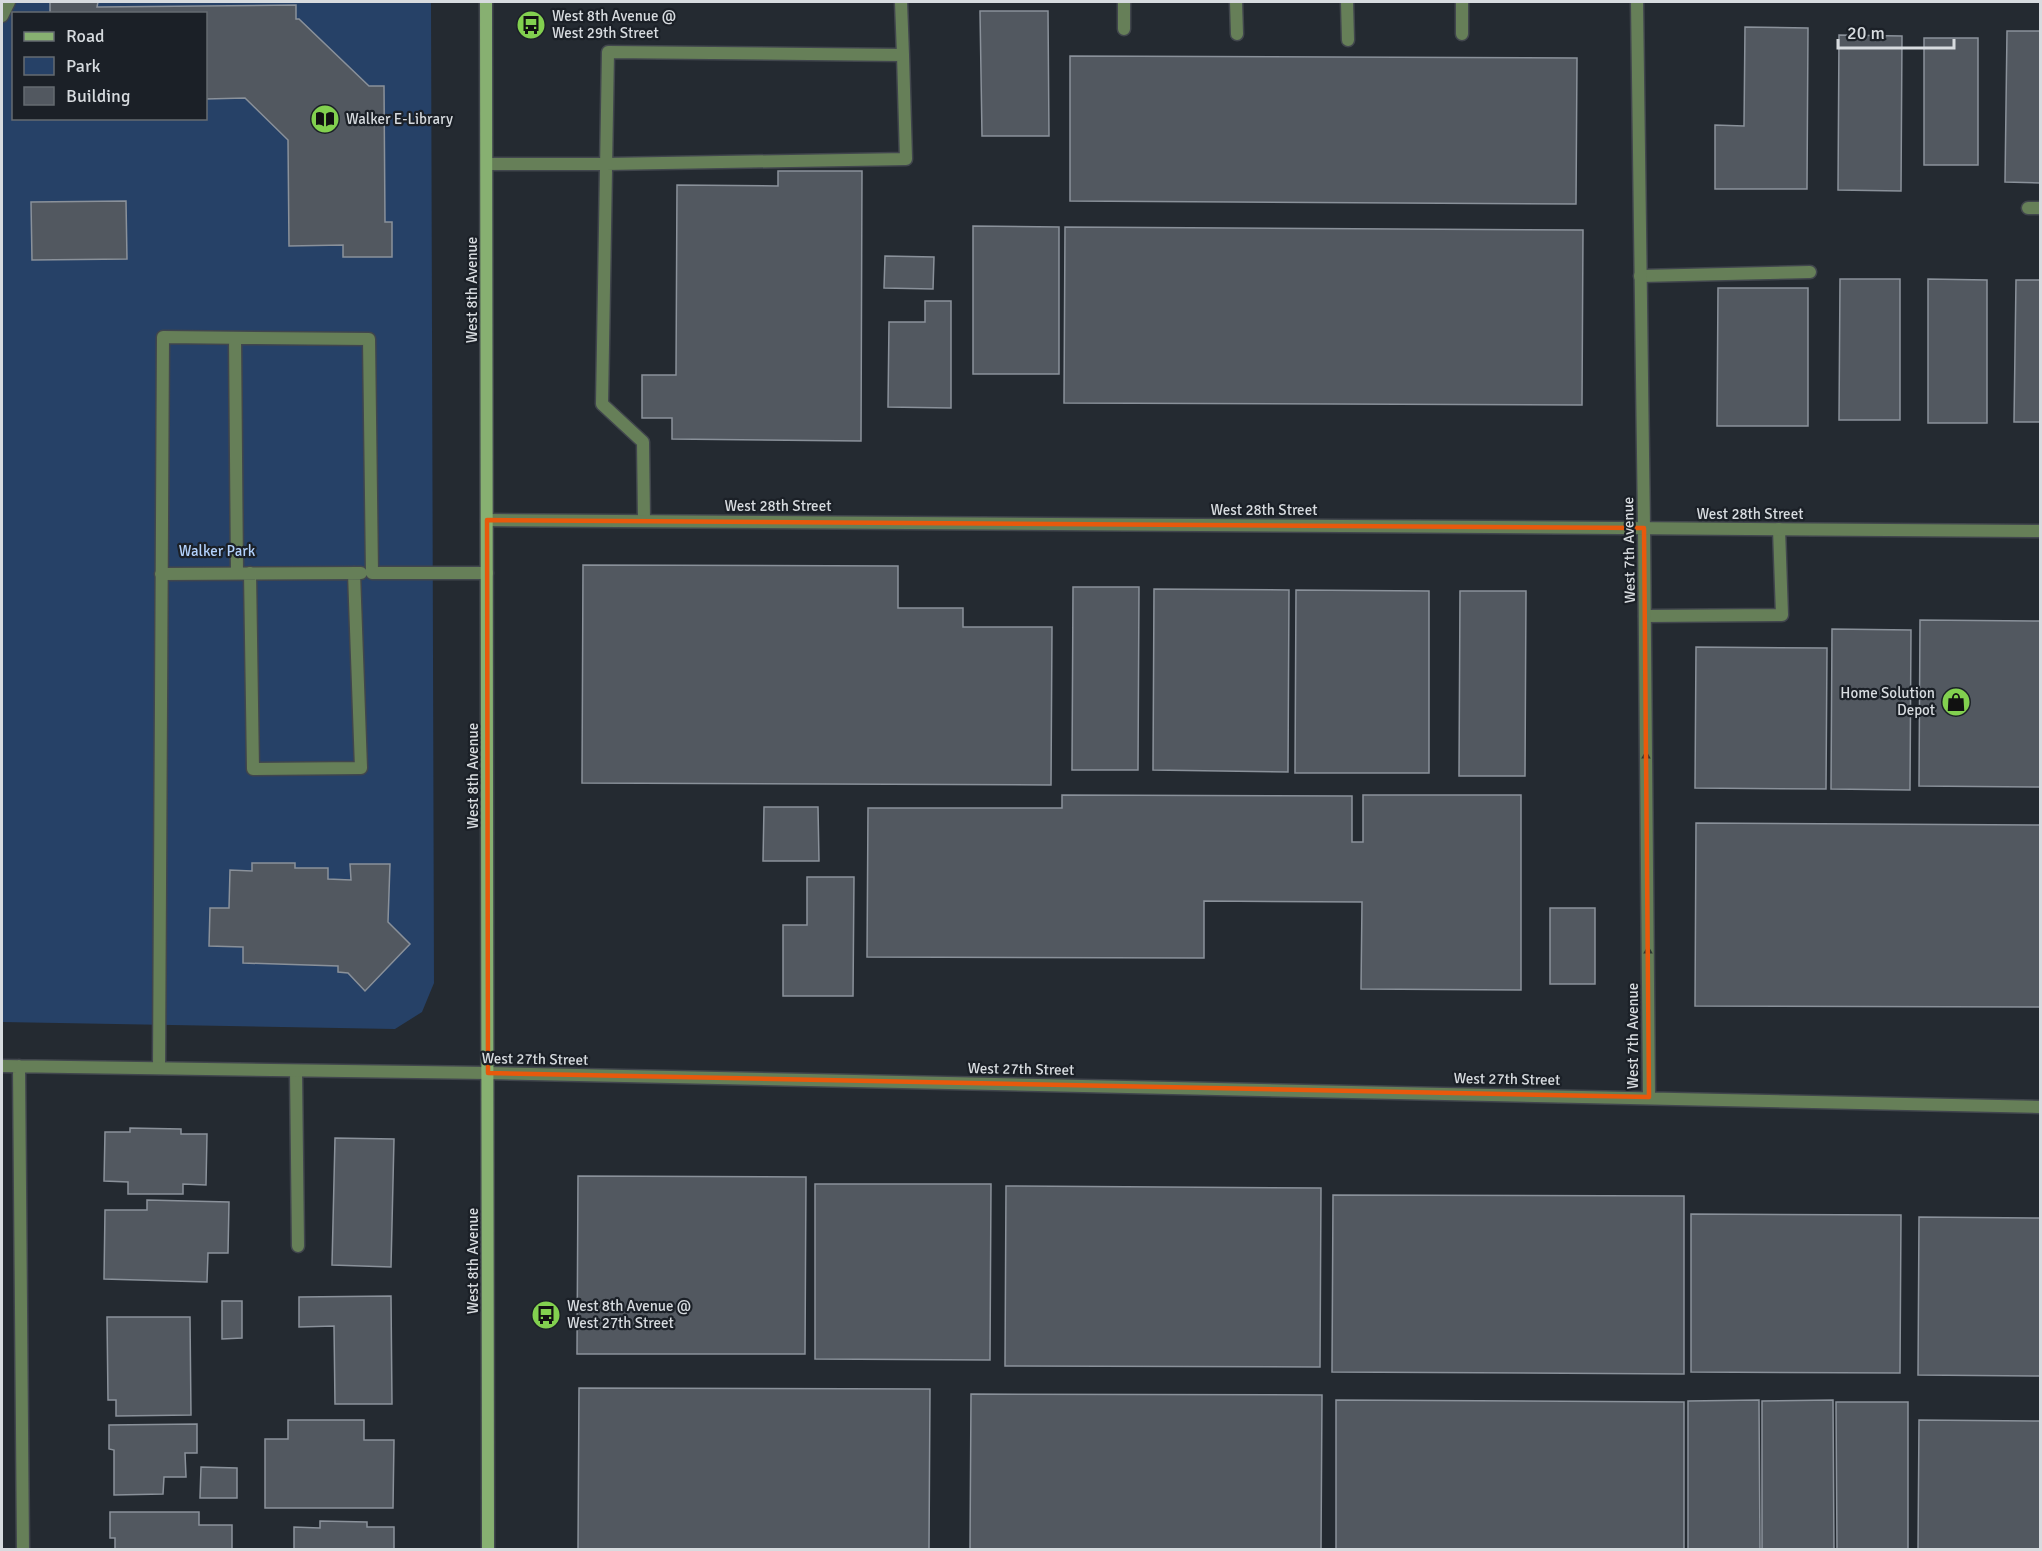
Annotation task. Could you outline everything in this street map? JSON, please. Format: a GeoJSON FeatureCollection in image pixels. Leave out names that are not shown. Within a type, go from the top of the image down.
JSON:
{"type":"FeatureCollection","features":[{"type":"Feature","properties":{"kind":"street"},"geometry":{"type":"LineString","coordinates":[[2,16],[9,2]]}},
{"type":"Feature","properties":{"kind":"street","name":"West 8th Avenue"},"geometry":{"type":"LineString","coordinates":[[486,2],[488,1550]]}},
{"type":"Feature","properties":{"kind":"street"},"geometry":{"type":"LineString","coordinates":[[487,164],[906,159],[901,2]]}},
{"type":"Feature","properties":{"kind":"street"},"geometry":{"type":"LineString","coordinates":[[1124,2],[1124,29]]}},
{"type":"Feature","properties":{"kind":"street"},"geometry":{"type":"LineString","coordinates":[[1236,2],[1237,34]]}},
{"type":"Feature","properties":{"kind":"street"},"geometry":{"type":"LineString","coordinates":[[1347,2],[1348,40]]}},
{"type":"Feature","properties":{"kind":"street"},"geometry":{"type":"LineString","coordinates":[[1462,2],[1462,34]]}},
{"type":"Feature","properties":{"kind":"street","name":"West 7th Avenue"},"geometry":{"type":"LineString","coordinates":[[1637,2],[1649,1097]]}},
{"type":"Feature","properties":{"kind":"street"},"geometry":{"type":"LineString","coordinates":[[644,520],[643,442],[602,404],[608,52],[903,55]]}},
{"type":"Feature","properties":{"kind":"street"},"geometry":{"type":"LineString","coordinates":[[1640,276],[1810,272]]}},
{"type":"Feature","properties":{"kind":"street"},"geometry":{"type":"LineString","coordinates":[[159,1068],[163,337],[369,339],[372,573]]}},
{"type":"Feature","properties":{"kind":"street"},"geometry":{"type":"LineString","coordinates":[[235,338],[237,573]]}},
{"type":"Feature","properties":{"kind":"street","name":"West 28th Street"},"geometry":{"type":"LineString","coordinates":[[487,520],[2040,531]]}},
{"type":"Feature","properties":{"kind":"street"},"geometry":{"type":"LineString","coordinates":[[1645,616],[1782,615],[1779,529]]}},
{"type":"Feature","properties":{"kind":"street"},"geometry":{"type":"LineString","coordinates":[[250,573],[253,769],[361,768],[354,573]]}},
{"type":"Feature","properties":{"kind":"street"},"geometry":{"type":"LineString","coordinates":[[161,574],[487,573]]}},
{"type":"Feature","properties":{"kind":"street","name":"West 27th Street"},"geometry":{"type":"LineString","coordinates":[[2,1066],[488,1073],[2040,1107]]}},
{"type":"Feature","properties":{"kind":"street"},"geometry":{"type":"LineString","coordinates":[[19,1066],[23,1550]]}},
{"type":"Feature","properties":{"kind":"street"},"geometry":{"type":"LineString","coordinates":[[296,1071],[297,1246]]}},
{"type":"Feature","properties":{"kind":"highlighted area"},"geometry":{"type":"Polygon","coordinates":[[[487,520],[1644,528],[1649,1097],[488,1073],[487,520]]]}},
{"type":"Feature","properties":{"kind":"green space","name":"Walker Park"},"geometry":{"type":"Polygon","coordinates":[[[2,2],[431,2],[434,983],[422,1012],[395,1029],[2,1022],[2,2]]]}},
{"type":"Feature","properties":{"kind":"building","name":"Walker E-Library"},"geometry":{"type":"Polygon","coordinates":[[[50,2],[98,2],[97,7],[296,5],[296,19],[299,19],[369,86],[384,86],[385,222],[392,222],[392,257],[343,257],[343,245],[289,246],[288,140],[245,98],[207,99],[207,12],[50,12],[50,2]]]}},
{"type":"Feature","properties":{"kind":"building"},"geometry":{"type":"Polygon","coordinates":[[[980,11],[1048,11],[1049,136],[982,136],[980,11]]]}},
{"type":"Feature","properties":{"kind":"building"},"geometry":{"type":"Polygon","coordinates":[[[1745,27],[1808,28],[1807,189],[1715,189],[1715,125],[1744,126],[1745,27]]]}},
{"type":"Feature","properties":{"kind":"building"},"geometry":{"type":"Polygon","coordinates":[[[2007,31],[2040,31],[2040,183],[2005,182],[2007,31]]]}},
{"type":"Feature","properties":{"kind":"building"},"geometry":{"type":"Polygon","coordinates":[[[1839,35],[1902,36],[1901,191],[1838,190],[1839,35]]]}},
{"type":"Feature","properties":{"kind":"building"},"geometry":{"type":"Polygon","coordinates":[[[1924,38],[1978,38],[1978,165],[1924,165],[1924,38]]]}},
{"type":"Feature","properties":{"kind":"building"},"geometry":{"type":"Polygon","coordinates":[[[1070,56],[1577,58],[1576,204],[1070,201],[1070,56]]]}},
{"type":"Feature","properties":{"kind":"building"},"geometry":{"type":"Polygon","coordinates":[[[778,171],[862,171],[861,441],[672,439],[672,418],[642,418],[642,375],[676,375],[677,185],[778,186],[778,171]]]}},
{"type":"Feature","properties":{"kind":"building"},"geometry":{"type":"Polygon","coordinates":[[[126,201],[127,259],[32,260],[31,202],[126,201]]]}},
{"type":"Feature","properties":{"kind":"building"},"geometry":{"type":"Polygon","coordinates":[[[973,226],[1059,227],[1059,374],[973,374],[973,226]]]}},
{"type":"Feature","properties":{"kind":"building"},"geometry":{"type":"Polygon","coordinates":[[[1065,227],[1583,230],[1582,405],[1064,403],[1065,227]]]}},
{"type":"Feature","properties":{"kind":"building"},"geometry":{"type":"Polygon","coordinates":[[[885,256],[934,257],[933,289],[884,288],[885,256]]]}},
{"type":"Feature","properties":{"kind":"building"},"geometry":{"type":"Polygon","coordinates":[[[1840,279],[1900,279],[1900,420],[1839,420],[1840,279]]]}},
{"type":"Feature","properties":{"kind":"building"},"geometry":{"type":"Polygon","coordinates":[[[1928,279],[1987,280],[1987,423],[1928,423],[1928,279]]]}},
{"type":"Feature","properties":{"kind":"building"},"geometry":{"type":"Polygon","coordinates":[[[2016,280],[2040,280],[2040,422],[2014,422],[2016,280]]]}},
{"type":"Feature","properties":{"kind":"building"},"geometry":{"type":"Polygon","coordinates":[[[1718,288],[1808,288],[1808,426],[1717,426],[1718,288]]]}},
{"type":"Feature","properties":{"kind":"building"},"geometry":{"type":"Polygon","coordinates":[[[925,301],[951,301],[951,408],[888,407],[889,322],[925,322],[925,301]]]}},
{"type":"Feature","properties":{"kind":"building"},"geometry":{"type":"Polygon","coordinates":[[[583,565],[898,566],[898,608],[963,608],[963,627],[1052,627],[1051,785],[582,783],[583,565]]]}},
{"type":"Feature","properties":{"kind":"building"},"geometry":{"type":"Polygon","coordinates":[[[1073,587],[1139,587],[1138,770],[1072,770],[1073,587]]]}},
{"type":"Feature","properties":{"kind":"building"},"geometry":{"type":"Polygon","coordinates":[[[1154,589],[1289,590],[1288,772],[1153,770],[1154,589]]]}},
{"type":"Feature","properties":{"kind":"building"},"geometry":{"type":"Polygon","coordinates":[[[1296,590],[1429,591],[1429,773],[1295,773],[1296,590]]]}},
{"type":"Feature","properties":{"kind":"building"},"geometry":{"type":"Polygon","coordinates":[[[1460,591],[1526,591],[1525,776],[1459,776],[1460,591]]]}},
{"type":"Feature","properties":{"kind":"building"},"geometry":{"type":"Polygon","coordinates":[[[1920,620],[2040,621],[2040,787],[1919,786],[1920,620]]]}},
{"type":"Feature","properties":{"kind":"building"},"geometry":{"type":"Polygon","coordinates":[[[1832,629],[1911,630],[1910,790],[1831,789],[1832,629]]]}},
{"type":"Feature","properties":{"kind":"building"},"geometry":{"type":"Polygon","coordinates":[[[1696,647],[1827,648],[1826,789],[1695,788],[1696,647]]]}},
{"type":"Feature","properties":{"kind":"building"},"geometry":{"type":"Polygon","coordinates":[[[1062,795],[1352,796],[1352,842],[1363,842],[1363,795],[1521,795],[1521,990],[1361,989],[1362,902],[1204,901],[1204,958],[867,957],[868,808],[1062,808],[1062,795]]]}},
{"type":"Feature","properties":{"kind":"building"},"geometry":{"type":"Polygon","coordinates":[[[764,807],[818,807],[819,861],[763,861],[764,807]]]}},
{"type":"Feature","properties":{"kind":"building"},"geometry":{"type":"Polygon","coordinates":[[[1696,823],[2040,825],[2040,1007],[1695,1006],[1696,823]]]}},
{"type":"Feature","properties":{"kind":"building"},"geometry":{"type":"Polygon","coordinates":[[[252,863],[295,863],[295,868],[328,868],[328,879],[351,880],[350,864],[390,864],[388,922],[410,944],[365,991],[348,973],[338,972],[338,966],[243,963],[243,947],[209,946],[210,908],[229,908],[230,870],[252,871],[252,863]]]}},
{"type":"Feature","properties":{"kind":"building"},"geometry":{"type":"Polygon","coordinates":[[[807,877],[854,877],[853,996],[783,996],[783,925],[807,925],[807,877]]]}},
{"type":"Feature","properties":{"kind":"building"},"geometry":{"type":"Polygon","coordinates":[[[1550,908],[1595,908],[1595,984],[1550,984],[1550,908]]]}},
{"type":"Feature","properties":{"kind":"building"},"geometry":{"type":"Polygon","coordinates":[[[130,1128],[181,1129],[181,1134],[207,1134],[206,1185],[183,1184],[183,1194],[128,1194],[128,1182],[104,1181],[105,1132],[130,1132],[130,1128]]]}},
{"type":"Feature","properties":{"kind":"building"},"geometry":{"type":"Polygon","coordinates":[[[335,1138],[394,1139],[391,1267],[332,1265],[335,1138]]]}},
{"type":"Feature","properties":{"kind":"building"},"geometry":{"type":"Polygon","coordinates":[[[578,1176],[806,1177],[805,1354],[577,1354],[578,1176]]]}},
{"type":"Feature","properties":{"kind":"building"},"geometry":{"type":"Polygon","coordinates":[[[815,1184],[991,1184],[990,1360],[815,1359],[815,1184]]]}},
{"type":"Feature","properties":{"kind":"building"},"geometry":{"type":"Polygon","coordinates":[[[1006,1186],[1321,1188],[1320,1367],[1005,1366],[1006,1186]]]}},
{"type":"Feature","properties":{"kind":"building"},"geometry":{"type":"Polygon","coordinates":[[[1333,1195],[1684,1196],[1684,1374],[1332,1372],[1333,1195]]]}},
{"type":"Feature","properties":{"kind":"building"},"geometry":{"type":"Polygon","coordinates":[[[147,1200],[229,1202],[228,1253],[208,1253],[207,1282],[104,1279],[105,1210],[147,1210],[147,1200]]]}},
{"type":"Feature","properties":{"kind":"building"},"geometry":{"type":"Polygon","coordinates":[[[1691,1214],[1901,1215],[1900,1373],[1691,1372],[1691,1214]]]}},
{"type":"Feature","properties":{"kind":"building"},"geometry":{"type":"Polygon","coordinates":[[[1919,1217],[2040,1218],[2040,1376],[1918,1375],[1919,1217]]]}},
{"type":"Feature","properties":{"kind":"building"},"geometry":{"type":"Polygon","coordinates":[[[391,1296],[392,1404],[335,1404],[334,1326],[299,1327],[299,1297],[391,1296]]]}},
{"type":"Feature","properties":{"kind":"building"},"geometry":{"type":"Polygon","coordinates":[[[222,1301],[242,1301],[242,1338],[222,1339],[222,1301]]]}},
{"type":"Feature","properties":{"kind":"building"},"geometry":{"type":"Polygon","coordinates":[[[107,1317],[190,1317],[191,1415],[116,1416],[116,1400],[108,1400],[107,1317]]]}},
{"type":"Feature","properties":{"kind":"building"},"geometry":{"type":"Polygon","coordinates":[[[579,1388],[930,1389],[929,1550],[578,1550],[579,1388]]]}},
{"type":"Feature","properties":{"kind":"building"},"geometry":{"type":"Polygon","coordinates":[[[971,1394],[1322,1395],[1321,1550],[970,1550],[971,1394]]]}},
{"type":"Feature","properties":{"kind":"building"},"geometry":{"type":"Polygon","coordinates":[[[1336,1400],[1684,1402],[1684,1550],[1336,1550],[1336,1400]]]}},
{"type":"Feature","properties":{"kind":"building"},"geometry":{"type":"Polygon","coordinates":[[[1759,1400],[1760,1550],[1688,1550],[1688,1401],[1759,1400]]]}},
{"type":"Feature","properties":{"kind":"building"},"geometry":{"type":"Polygon","coordinates":[[[1833,1400],[1834,1550],[1762,1550],[1762,1401],[1833,1400]]]}},
{"type":"Feature","properties":{"kind":"building"},"geometry":{"type":"Polygon","coordinates":[[[1836,1402],[1908,1402],[1908,1550],[1837,1550],[1836,1402]]]}},
{"type":"Feature","properties":{"kind":"building"},"geometry":{"type":"Polygon","coordinates":[[[288,1420],[364,1420],[364,1440],[394,1440],[393,1508],[265,1508],[265,1439],[288,1439],[288,1420]]]}},
{"type":"Feature","properties":{"kind":"building"},"geometry":{"type":"Polygon","coordinates":[[[1919,1420],[2040,1421],[2040,1550],[1918,1550],[1919,1420]]]}},
{"type":"Feature","properties":{"kind":"building"},"geometry":{"type":"Polygon","coordinates":[[[197,1424],[197,1453],[185,1453],[186,1477],[164,1477],[163,1494],[114,1495],[114,1450],[109,1449],[109,1425],[197,1424]]]}},
{"type":"Feature","properties":{"kind":"building"},"geometry":{"type":"Polygon","coordinates":[[[201,1467],[237,1468],[237,1498],[200,1498],[201,1467]]]}},
{"type":"Feature","properties":{"kind":"building"},"geometry":{"type":"Polygon","coordinates":[[[110,1512],[199,1512],[199,1525],[232,1525],[232,1550],[115,1550],[115,1538],[110,1538],[110,1512]]]}},
{"type":"Feature","properties":{"kind":"building"},"geometry":{"type":"Polygon","coordinates":[[[320,1521],[367,1522],[367,1527],[394,1527],[394,1550],[294,1550],[294,1527],[320,1528],[320,1521]]]}},
{"type":"Feature","properties":{"kind":"place","name":"West 8th Avenue @ West 29th Street"},"geometry":{"type":"Point","coordinates":[531,25]}},
{"type":"Feature","properties":{"kind":"place","name":"Walker E-Library"},"geometry":{"type":"Point","coordinates":[325,119]}},
{"type":"Feature","properties":{"kind":"place","name":"Home Solution Depot"},"geometry":{"type":"Point","coordinates":[1956,702]}},
{"type":"Feature","properties":{"kind":"place","name":"West 8th Avenue @ West 27th Street"},"geometry":{"type":"Point","coordinates":[546,1315]}}]}
